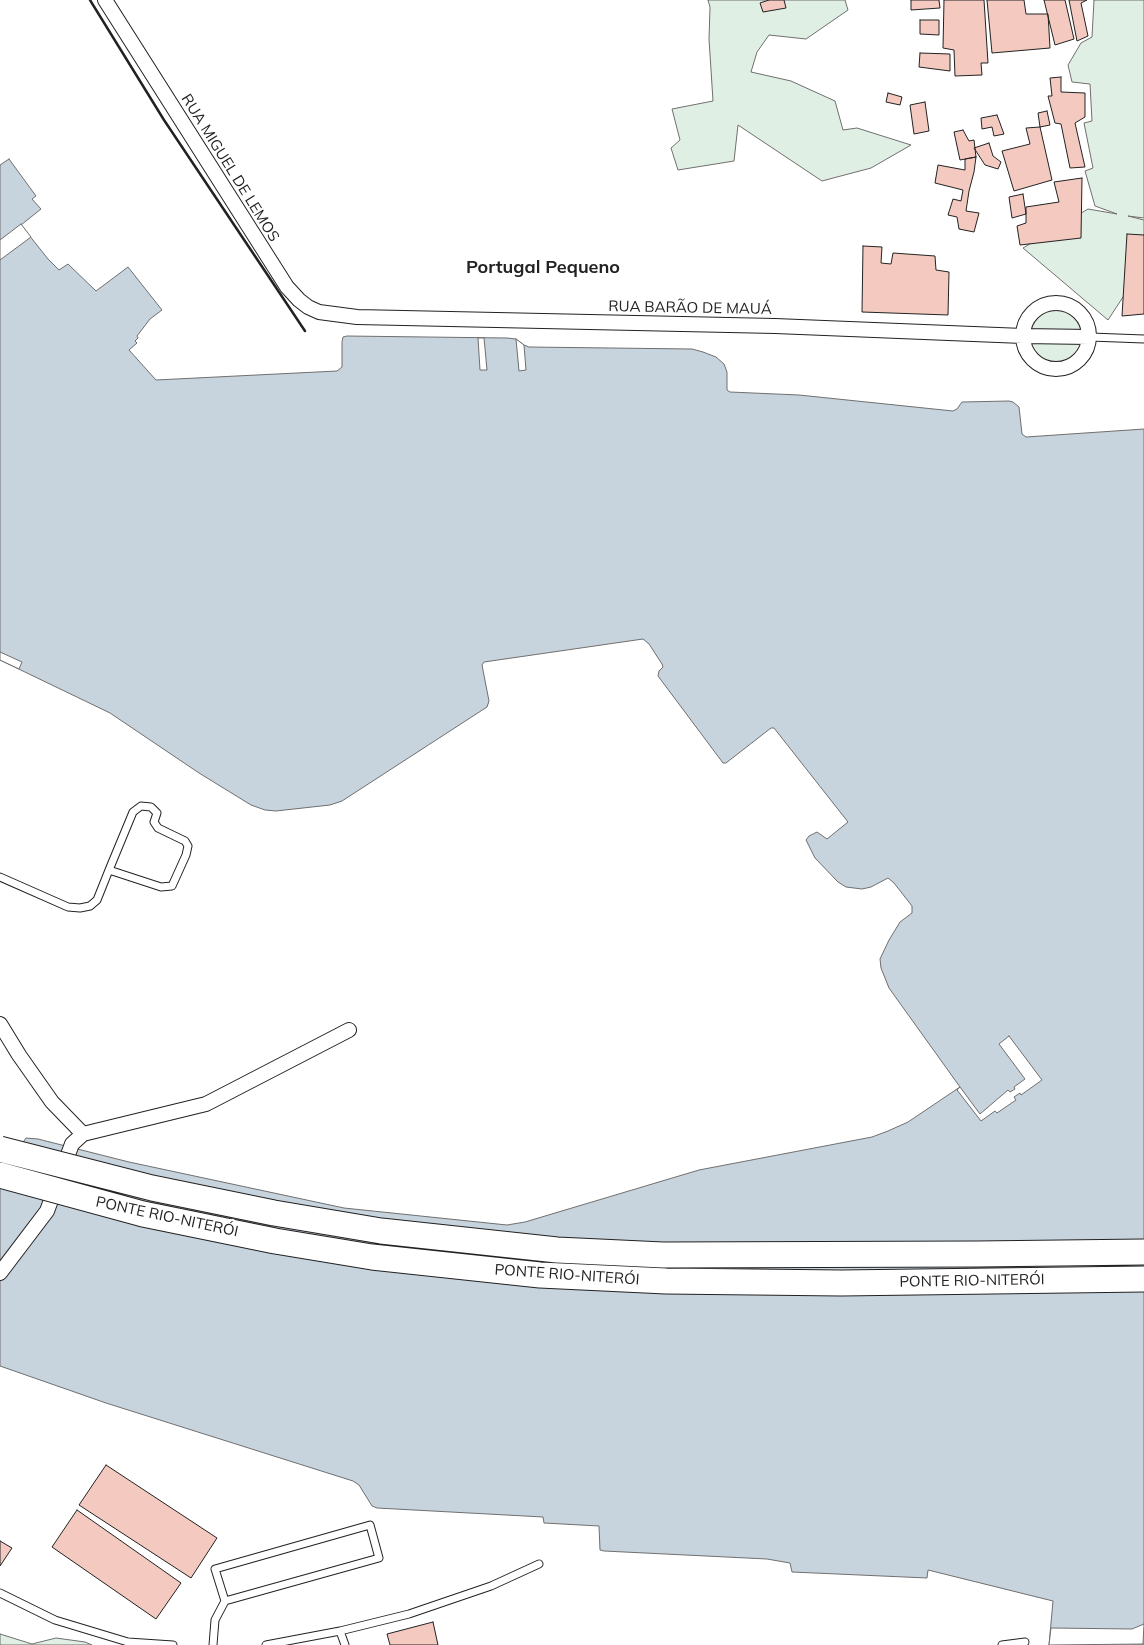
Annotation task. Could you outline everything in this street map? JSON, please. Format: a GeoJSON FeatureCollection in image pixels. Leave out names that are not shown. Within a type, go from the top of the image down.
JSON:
{"type":"FeatureCollection","features":[{"type":"Feature","properties":{"kind":"highway","name":"PONTE RIO-NITERÓI"},"geometry":{"type":"LineString","coordinates":[[0,1149],[152,1188],[280,1214],[391,1232],[556,1250],[663,1254],[1144,1252]]}},
{"type":"Feature","properties":{"kind":"highway","name":"PONTE RIO-NITERÓI"},"geometry":{"type":"LineString","coordinates":[[0,1175],[143,1214],[275,1241],[372,1257],[540,1275],[666,1281],[841,1283],[1144,1279]]}},
{"type":"Feature","properties":{"kind":"street","name":"RUA MIGUEL DE LEMOS"},"geometry":{"type":"LineString","coordinates":[[105,0],[287,287],[308,307],[335,315],[357,317]]}},
{"type":"Feature","properties":{"kind":"street"},"geometry":{"type":"LineString","coordinates":[[1057,302],[1067,304],[1080,313],[1089,326],[1090,337],[1088,348],[1082,358],[1073,365],[1062,368],[1050,368],[1039,364],[1030,357],[1025,347],[1023,336],[1024,325],[1037,308],[1057,302]]}},
{"type":"Feature","properties":{"kind":"street","name":"RUA BARÃO DE MAUÁ"},"geometry":{"type":"LineString","coordinates":[[357,317],[775,326],[1090,337]]}},
{"type":"Feature","properties":{"kind":"street"},"geometry":{"type":"LineString","coordinates":[[0,1024],[52,1102],[83,1134]]}},
{"type":"Feature","properties":{"kind":"street"},"geometry":{"type":"LineString","coordinates":[[0,1273],[47,1211],[72,1144],[83,1134],[206,1104],[349,1030]]}},
{"type":"Feature","properties":{"kind":"lane"},"geometry":{"type":"LineString","coordinates":[[1090,337],[1144,339]]}},
{"type":"Feature","properties":{"kind":"lane"},"geometry":{"type":"LineString","coordinates":[[0,877],[68,907],[80,908],[90,906],[97,900],[132,812],[141,806],[151,807],[157,813],[154,822],[158,828],[184,841],[188,846],[172,886],[161,887],[109,870]]}},
{"type":"Feature","properties":{"kind":"lane"},"geometry":{"type":"LineString","coordinates":[[213,1645],[215,1620],[224,1602],[215,1569],[370,1525],[379,1558],[224,1602]]}},
{"type":"Feature","properties":{"kind":"lane"},"geometry":{"type":"LineString","coordinates":[[266,1645],[340,1631],[409,1614],[491,1586],[539,1564]]}},
{"type":"Feature","properties":{"kind":"lane"},"geometry":{"type":"LineString","coordinates":[[0,1592],[55,1620],[128,1642],[172,1645]]}},
{"type":"Feature","properties":{"kind":"lane"},"geometry":{"type":"LineString","coordinates":[[340,1631],[344,1645]]}},
{"type":"Feature","properties":{"kind":"lane"},"geometry":{"type":"LineString","coordinates":[[1002,1645],[1025,1642]]}},
{"type":"Feature","properties":{"kind":"green space"},"geometry":{"type":"Polygon","coordinates":[[[708,0],[845,0],[848,10],[806,39],[769,35],[757,52],[751,72],[791,81],[835,101],[843,130],[857,128],[911,145],[871,168],[822,181],[738,125],[734,161],[678,170],[671,148],[680,140],[672,109],[713,101],[709,39],[710,7],[708,0]]]}},
{"type":"Feature","properties":{"kind":"green space"},"geometry":{"type":"Polygon","coordinates":[[[1094,0],[1144,0],[1144,218],[1128,216],[1144,220],[1144,265],[1108,320],[1023,248],[1088,209],[1117,214],[1095,206],[1085,171],[1093,168],[1084,123],[1092,121],[1090,84],[1072,82],[1068,65],[1081,43],[1092,37],[1094,0]]]}},
{"type":"Feature","properties":{"kind":"green space"},"geometry":{"type":"Polygon","coordinates":[[[1050,307],[1062,307],[1072,310],[1085,326],[1086,334],[1027,333],[1033,317],[1041,310],[1050,307]]]}},
{"type":"Feature","properties":{"kind":"green space"},"geometry":{"type":"Polygon","coordinates":[[[1027,339],[1086,340],[1085,347],[1080,355],[1071,362],[1061,366],[1049,366],[1040,362],[1032,355],[1027,339]]]}},
{"type":"Feature","properties":{"kind":"green space"},"geometry":{"type":"Polygon","coordinates":[[[0,1634],[32,1644],[56,1638],[85,1642],[92,1645],[0,1645],[0,1634]]]}},
{"type":"Feature","properties":{"kind":"shaded area"},"geometry":{"type":"Polygon","coordinates":[[[9,159],[36,196],[32,199],[41,209],[21,225],[59,270],[68,264],[96,291],[128,267],[162,310],[150,319],[137,336],[138,338],[135,341],[137,343],[129,350],[156,380],[337,371],[342,367],[342,342],[343,337],[347,336],[507,338],[516,339],[529,347],[692,349],[716,357],[724,364],[727,372],[727,390],[730,392],[799,395],[953,411],[962,402],[1009,401],[1019,407],[1022,434],[1026,437],[1144,429],[1144,1645],[1049,1645],[1053,1601],[928,1570],[927,1578],[792,1572],[790,1563],[767,1559],[604,1551],[600,1550],[599,1526],[544,1523],[543,1517],[377,1508],[372,1506],[359,1485],[353,1481],[106,1403],[0,1366],[0,1175],[26,1138],[38,1139],[129,1162],[344,1208],[507,1225],[525,1222],[699,1170],[872,1137],[908,1122],[960,1087],[889,988],[881,968],[880,959],[889,940],[900,922],[912,913],[912,906],[888,878],[871,887],[862,889],[846,887],[838,882],[815,858],[806,840],[817,832],[827,839],[848,822],[774,728],[771,728],[726,763],[723,763],[658,676],[659,671],[663,667],[662,664],[649,644],[643,639],[484,662],[482,665],[489,701],[487,707],[342,801],[330,805],[276,811],[265,810],[251,805],[199,773],[110,713],[0,660],[0,165],[9,159]]]}},
{"type":"Feature","properties":{"kind":"pier"},"geometry":{"type":"Polygon","coordinates":[[[21,224],[31,237],[0,260],[0,240],[21,224]]]}},
{"type":"Feature","properties":{"kind":"pier"},"geometry":{"type":"Polygon","coordinates":[[[478,338],[484,338],[487,370],[480,370],[478,338]]]}},
{"type":"Feature","properties":{"kind":"pier"},"geometry":{"type":"Polygon","coordinates":[[[516,339],[524,345],[526,370],[519,371],[516,339]]]}},
{"type":"Feature","properties":{"kind":"pier"},"geometry":{"type":"Polygon","coordinates":[[[0,652],[22,662],[19,669],[0,660],[0,652]]]}},
{"type":"Feature","properties":{"kind":"pier"},"geometry":{"type":"Polygon","coordinates":[[[1009,1036],[1042,1080],[1021,1095],[1020,1093],[1014,1097],[1016,1100],[997,1113],[995,1111],[981,1121],[957,1090],[960,1087],[980,1114],[1008,1090],[1010,1092],[1015,1089],[1014,1087],[1025,1079],[999,1044],[1009,1036]]]}},
{"type":"Feature","properties":{"kind":"pier"},"geometry":{"type":"Polygon","coordinates":[[[1144,1624],[1143,1644],[1049,1645],[1051,1628],[1132,1629],[1144,1624]]]}},
{"type":"Feature","properties":{"kind":"building"},"geometry":{"type":"Polygon","coordinates":[[[769,0],[784,0],[786,8],[763,12],[760,3],[769,0]]]}},
{"type":"Feature","properties":{"kind":"building"},"geometry":{"type":"Polygon","coordinates":[[[911,0],[939,0],[940,8],[911,10],[911,0]]]}},
{"type":"Feature","properties":{"kind":"building"},"geometry":{"type":"Polygon","coordinates":[[[944,0],[984,0],[988,63],[981,63],[982,75],[955,76],[954,50],[943,48],[944,0]]]}},
{"type":"Feature","properties":{"kind":"building"},"geometry":{"type":"Polygon","coordinates":[[[987,0],[1024,0],[1026,14],[1048,14],[1050,48],[992,53],[987,0]]]}},
{"type":"Feature","properties":{"kind":"building"},"geometry":{"type":"Polygon","coordinates":[[[1044,0],[1065,0],[1074,39],[1055,45],[1044,0]]]}},
{"type":"Feature","properties":{"kind":"building"},"geometry":{"type":"Polygon","coordinates":[[[1069,0],[1087,0],[1081,3],[1088,36],[1077,41],[1069,0]]]}},
{"type":"Feature","properties":{"kind":"building"},"geometry":{"type":"Polygon","coordinates":[[[920,20],[939,20],[939,35],[920,34],[920,20]]]}},
{"type":"Feature","properties":{"kind":"building"},"geometry":{"type":"Polygon","coordinates":[[[920,53],[950,54],[950,71],[919,67],[920,53]]]}},
{"type":"Feature","properties":{"kind":"building"},"geometry":{"type":"Polygon","coordinates":[[[1061,77],[1061,92],[1085,93],[1085,117],[1075,123],[1085,167],[1070,168],[1061,124],[1055,123],[1048,96],[1052,96],[1050,78],[1061,77]]]}},
{"type":"Feature","properties":{"kind":"building"},"geometry":{"type":"Polygon","coordinates":[[[888,93],[902,97],[900,105],[886,102],[888,93]]]}},
{"type":"Feature","properties":{"kind":"building"},"geometry":{"type":"Polygon","coordinates":[[[925,102],[929,131],[914,134],[910,105],[925,102]]]}},
{"type":"Feature","properties":{"kind":"building"},"geometry":{"type":"Polygon","coordinates":[[[1047,111],[1050,125],[1040,127],[1038,113],[1047,111]]]}},
{"type":"Feature","properties":{"kind":"building"},"geometry":{"type":"Polygon","coordinates":[[[997,115],[1004,134],[994,136],[992,127],[982,129],[981,118],[997,115]]]}},
{"type":"Feature","properties":{"kind":"building"},"geometry":{"type":"Polygon","coordinates":[[[1040,127],[1052,180],[1014,191],[1002,151],[1030,144],[1026,128],[1040,127]]]}},
{"type":"Feature","properties":{"kind":"building"},"geometry":{"type":"Polygon","coordinates":[[[963,130],[969,141],[974,140],[976,157],[960,160],[954,132],[963,130]]]}},
{"type":"Feature","properties":{"kind":"building"},"geometry":{"type":"Polygon","coordinates":[[[989,143],[993,156],[1001,162],[998,169],[985,165],[974,148],[989,143]]]}},
{"type":"Feature","properties":{"kind":"building"},"geometry":{"type":"Polygon","coordinates":[[[976,157],[966,211],[979,213],[974,232],[959,229],[957,217],[948,215],[953,199],[961,201],[963,190],[935,183],[938,165],[965,170],[965,159],[976,157]]]}},
{"type":"Feature","properties":{"kind":"building"},"geometry":{"type":"Polygon","coordinates":[[[1082,178],[1081,238],[1020,245],[1017,226],[1026,223],[1026,207],[1059,202],[1054,182],[1082,178]]]}},
{"type":"Feature","properties":{"kind":"building"},"geometry":{"type":"Polygon","coordinates":[[[1023,194],[1026,214],[1012,218],[1009,197],[1023,194]]]}},
{"type":"Feature","properties":{"kind":"building"},"geometry":{"type":"Polygon","coordinates":[[[1127,234],[1144,235],[1144,314],[1122,316],[1127,234]]]}},
{"type":"Feature","properties":{"kind":"building"},"geometry":{"type":"Polygon","coordinates":[[[863,246],[882,247],[881,263],[891,264],[893,253],[935,256],[936,270],[949,272],[948,315],[862,312],[863,246]]]}},
{"type":"Feature","properties":{"kind":"building"},"geometry":{"type":"Polygon","coordinates":[[[106,1465],[217,1538],[191,1578],[79,1505],[106,1465]]]}},
{"type":"Feature","properties":{"kind":"building"},"geometry":{"type":"Polygon","coordinates":[[[77,1510],[181,1583],[156,1619],[52,1547],[77,1510]]]}},
{"type":"Feature","properties":{"kind":"building"},"geometry":{"type":"Polygon","coordinates":[[[0,1541],[12,1548],[0,1566],[0,1541]]]}},
{"type":"Feature","properties":{"kind":"building"},"geometry":{"type":"Polygon","coordinates":[[[433,1622],[438,1645],[390,1645],[387,1634],[433,1622]]]}},
{"type":"Feature","properties":{"kind":"wall"},"geometry":{"type":"LineString","coordinates":[[90,0],[164,120],[305,331]]}},
{"type":"Feature","properties":{"kind":"district","name":"Portugal Pequeno"},"geometry":{"type":"Point","coordinates":[543,268]}}]}
